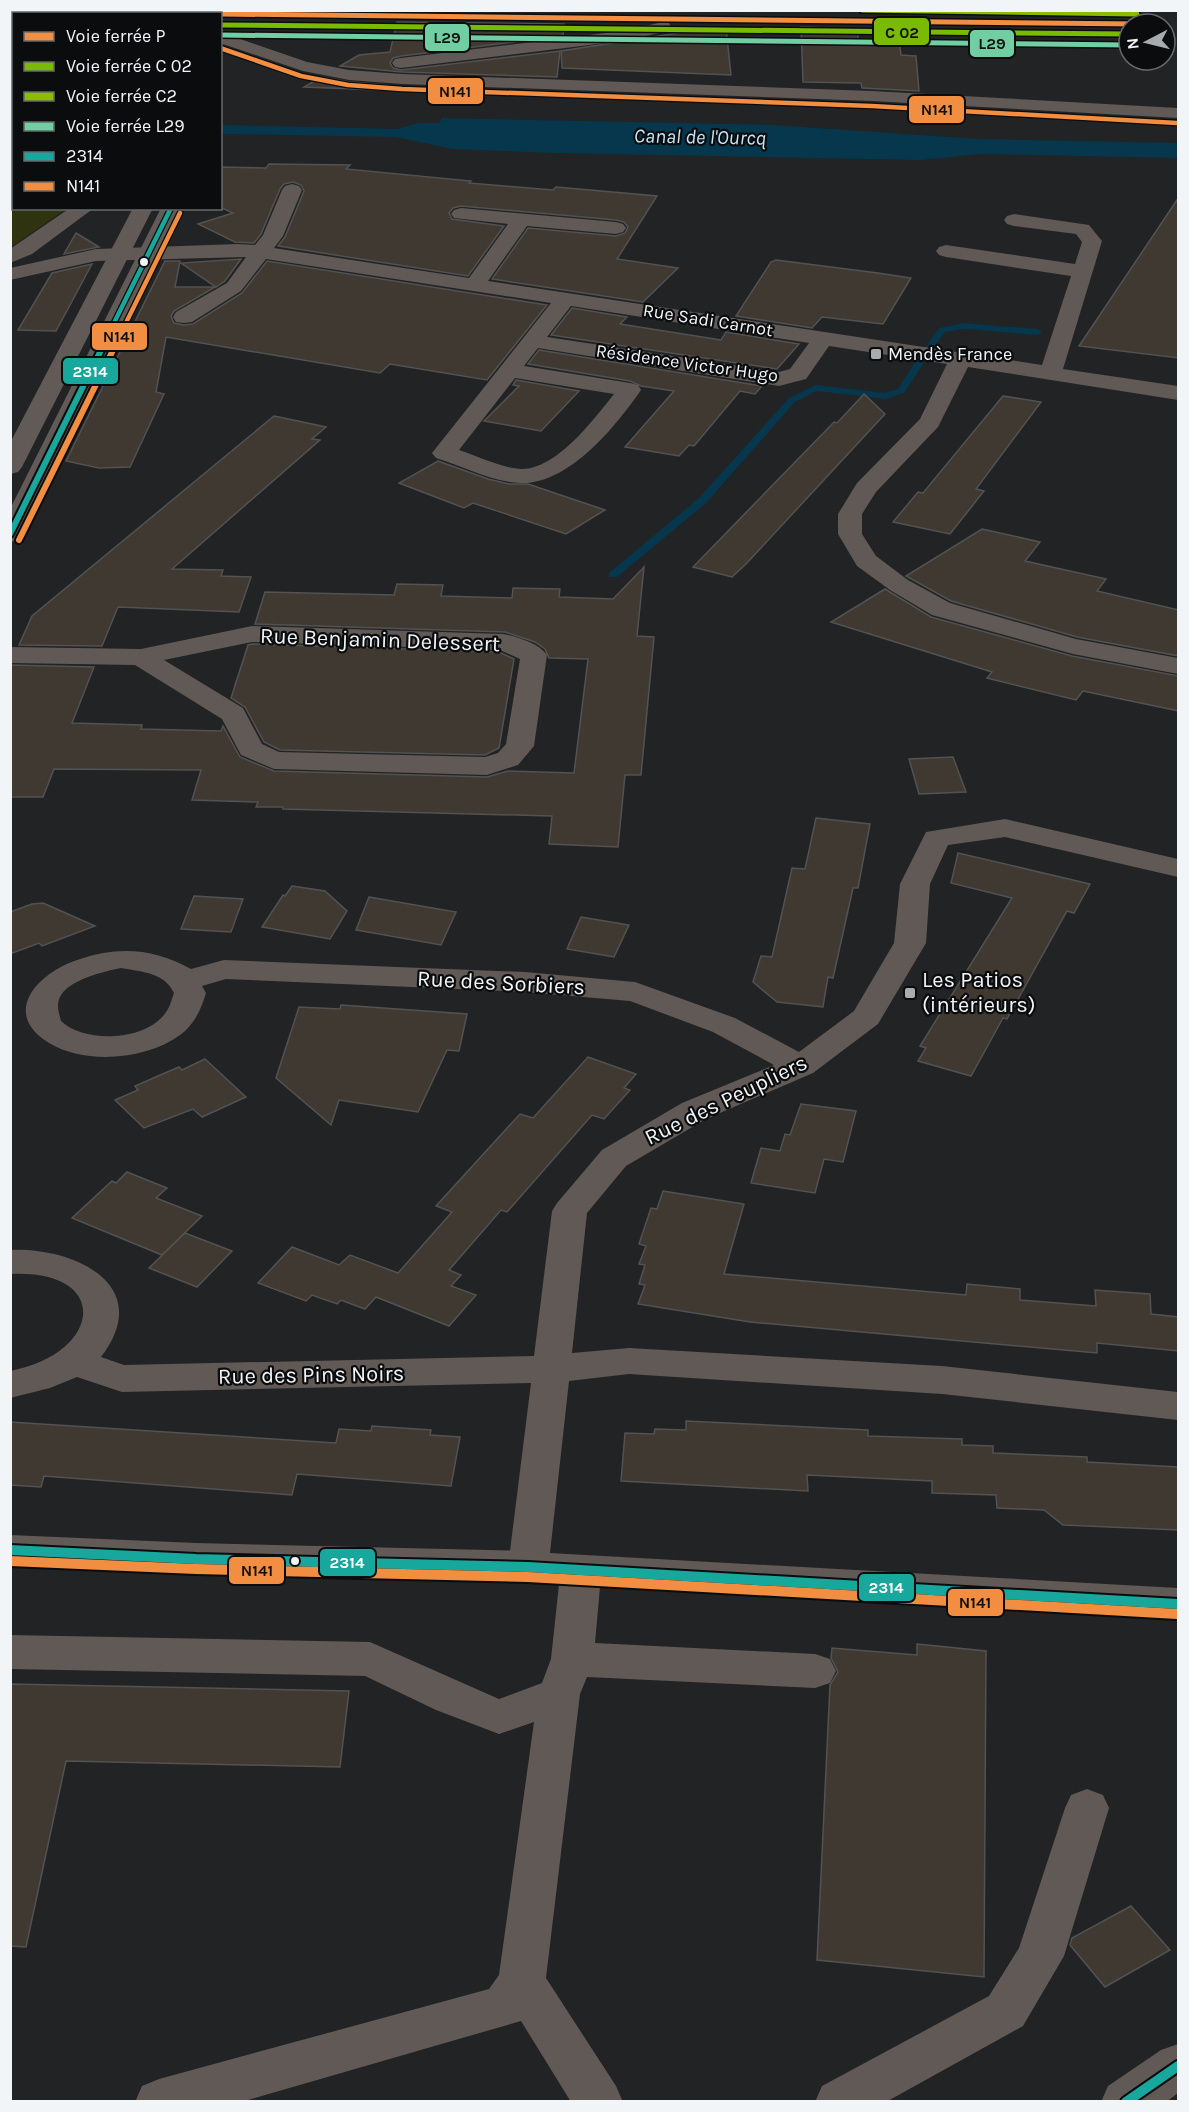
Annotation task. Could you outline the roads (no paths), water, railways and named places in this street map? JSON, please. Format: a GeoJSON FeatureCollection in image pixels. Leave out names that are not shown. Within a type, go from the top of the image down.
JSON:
{"type":"FeatureCollection","features":[{"type":"Feature","properties":{"kind":"main road"},"geometry":{"type":"LineString","coordinates":[[10,467],[121,255],[142,210]]}},
{"type":"Feature","properties":{"kind":"main road"},"geometry":{"type":"LineString","coordinates":[[10,535],[170,210]]}},
{"type":"Feature","properties":{"kind":"main road"},"geometry":{"type":"LineString","coordinates":[[10,1551],[196,1559],[528,1567]]}},
{"type":"Feature","properties":{"kind":"street"},"geometry":{"type":"LineString","coordinates":[[349,75],[367,68],[430,58],[462,57],[622,36],[663,27]]}},
{"type":"Feature","properties":{"kind":"street"},"geometry":{"type":"LineString","coordinates":[[222,38],[303,66],[349,75],[872,96],[1179,113]]}},
{"type":"Feature","properties":{"kind":"street"},"geometry":{"type":"LineString","coordinates":[[184,317],[234,287],[273,236],[292,190]]}},
{"type":"Feature","properties":{"kind":"street"},"geometry":{"type":"LineString","coordinates":[[18,254],[81,210]]}},
{"type":"Feature","properties":{"kind":"street"},"geometry":{"type":"LineString","coordinates":[[461,214],[616,228]]}},
{"type":"Feature","properties":{"kind":"street"},"geometry":{"type":"LineString","coordinates":[[475,284],[521,220]]}},
{"type":"Feature","properties":{"kind":"street"},"geometry":{"type":"LineString","coordinates":[[1014,220],[1082,229],[1092,241],[1060,348],[1050,373]]}},
{"type":"Feature","properties":{"kind":"street","name":"Rue Sadi Carnot"},"geometry":{"type":"LineString","coordinates":[[161,230],[191,240],[238,250],[475,284],[1179,393]]}},
{"type":"Feature","properties":{"kind":"street","name":"Rue Sadi Carnot"},"geometry":{"type":"LineString","coordinates":[[10,274],[96,255],[238,250]]}},
{"type":"Feature","properties":{"kind":"street"},"geometry":{"type":"LineString","coordinates":[[946,251],[1083,271]]}},
{"type":"Feature","properties":{"kind":"street"},"geometry":{"type":"LineString","coordinates":[[18,254],[64,261]]}},
{"type":"Feature","properties":{"kind":"street","name":"Résidence Victor Hugo"},"geometry":{"type":"LineString","coordinates":[[509,370],[630,390],[576,453],[543,472],[521,476],[444,453],[509,370],[566,298]]}},
{"type":"Feature","properties":{"kind":"street","name":"Résidence Victor Hugo"},"geometry":{"type":"LineString","coordinates":[[532,341],[779,379],[798,374],[824,338]]}},
{"type":"Feature","properties":{"kind":"street"},"geometry":{"type":"LineString","coordinates":[[961,359],[930,422],[866,488],[850,514],[850,534],[866,561],[899,585],[940,609],[1073,646],[1179,666]]}},
{"type":"Feature","properties":{"kind":"street","name":"Rue Benjamin Delessert"},"geometry":{"type":"LineString","coordinates":[[10,655],[141,657],[252,634],[504,642],[534,655],[520,746],[508,759],[487,766],[274,760],[251,749],[233,714],[141,657]]}},
{"type":"Feature","properties":{"kind":"street","name":"Rue des Peupliers"},"geometry":{"type":"LineString","coordinates":[[528,1567],[570,1211],[614,1158],[694,1111],[801,1066],[867,1017],[910,943],[915,884],[936,838],[1005,828],[1179,868]]}},
{"type":"Feature","properties":{"kind":"street","name":"Rue des Sorbiers"},"geometry":{"type":"LineString","coordinates":[[185,981],[224,969],[525,982],[636,992],[724,1025],[801,1066]]}},
{"type":"Feature","properties":{"kind":"street"},"geometry":{"type":"LineString","coordinates":[[10,1262],[40,1262],[63,1268],[83,1277],[95,1292],[101,1308],[100,1327],[90,1345],[73,1361],[52,1374],[10,1385]]}},
{"type":"Feature","properties":{"kind":"street","name":"Rue des Pins Noirs"},"geometry":{"type":"LineString","coordinates":[[73,1361],[122,1379],[551,1369]]}},
{"type":"Feature","properties":{"kind":"street"},"geometry":{"type":"LineString","coordinates":[[551,1369],[641,1362],[942,1380],[1179,1406]]}},
{"type":"Feature","properties":{"kind":"street"},"geometry":{"type":"LineString","coordinates":[[528,1567],[1179,1604]]}},
{"type":"Feature","properties":{"kind":"street"},"geometry":{"type":"LineString","coordinates":[[159,2102],[504,2006],[522,1982],[581,1569]]}},
{"type":"Feature","properties":{"kind":"street"},"geometry":{"type":"LineString","coordinates":[[10,1652],[370,1659],[451,1698],[499,1717],[566,1676],[815,1671]]}},
{"type":"Feature","properties":{"kind":"street"},"geometry":{"type":"LineString","coordinates":[[838,2102],[1006,2011],[1040,1956],[1087,1808]]}},
{"type":"Feature","properties":{"kind":"street"},"geometry":{"type":"LineString","coordinates":[[522,1982],[599,2102]]}},
{"type":"Feature","properties":{"kind":"street"},"geometry":{"type":"LineString","coordinates":[[1125,2102],[1179,2066]]}},
{"type":"Feature","properties":{"kind":"water","name":"Canal de l'Ourcq"},"geometry":{"type":"Polygon","coordinates":[[[441,118],[773,125],[978,139],[1178,143],[1178,158],[980,154],[922,160],[554,153],[452,149],[396,137],[222,134],[222,125],[398,129],[418,123],[440,123],[441,118]]]}},
{"type":"Feature","properties":{"kind":"waterway"},"geometry":{"type":"LineString","coordinates":[[929,348],[942,330],[964,326],[1038,332]]}},
{"type":"Feature","properties":{"kind":"waterway"},"geometry":{"type":"LineString","coordinates":[[613,575],[702,501],[792,400],[816,388],[886,396],[901,391],[922,358]]}},
{"type":"Feature","properties":{"kind":"rail line","name":"C2"},"geometry":{"type":"LineString","coordinates":[[862,10],[1117,14]]}},
{"type":"Feature","properties":{"kind":"rail line","name":"P"},"geometry":{"type":"LineString","coordinates":[[222,14],[1117,24]]}},
{"type":"Feature","properties":{"kind":"rail line","name":"L29"},"geometry":{"type":"LineString","coordinates":[[222,35],[1117,45]]}},
{"type":"Feature","properties":{"kind":"place","name":"Mendès France"},"geometry":{"type":"Point","coordinates":[876,354]}},
{"type":"Feature","properties":{"kind":"place","name":"Les Patios (intérieurs)"},"geometry":{"type":"Point","coordinates":[910,993]}}]}
